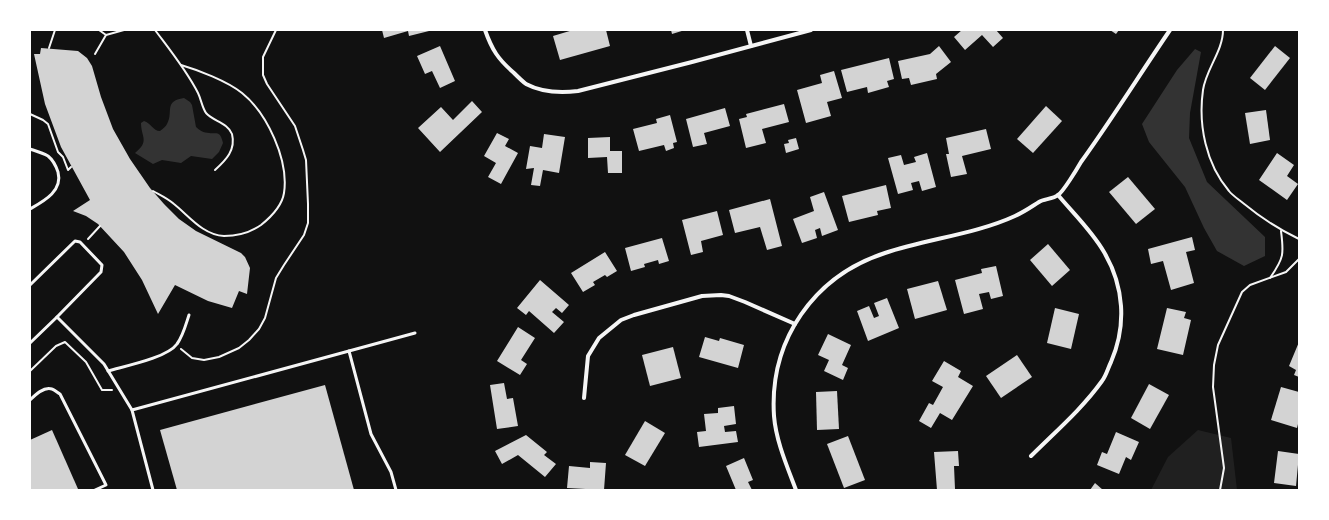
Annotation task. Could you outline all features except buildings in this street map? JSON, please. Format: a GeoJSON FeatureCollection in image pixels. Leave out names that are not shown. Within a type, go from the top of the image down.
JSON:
{"type":"FeatureCollection","features":[{"type":"Feature","properties":{"kind":"street"},"geometry":{"type":"LineString","coordinates":[[485,30],[493,50],[501,61],[525,84],[559,92],[578,91],[811,30]]}},
{"type":"Feature","properties":{"kind":"street"},"geometry":{"type":"LineString","coordinates":[[747,30],[751,46]]}},
{"type":"Feature","properties":{"kind":"street"},"geometry":{"type":"LineString","coordinates":[[796,490],[779,442],[774,417],[774,393],[777,369],[784,345],[794,324],[820,292],[834,279],[863,261],[887,252],[992,225],[1014,216],[1039,202],[1058,195],[1098,139],[1170,30]]}},
{"type":"Feature","properties":{"kind":"street"},"geometry":{"type":"LineString","coordinates":[[1031,456],[1070,417],[1103,380],[1116,351],[1121,324],[1120,296],[1112,266],[1099,245],[1058,195]]}},
{"type":"Feature","properties":{"kind":"street"},"geometry":{"type":"LineString","coordinates":[[584,398],[588,356],[599,338],[621,320],[634,315],[702,296],[721,295],[745,302],[794,324]]}},
{"type":"Feature","properties":{"kind":"lane"},"geometry":{"type":"LineString","coordinates":[[30,149],[48,156],[56,165],[59,175],[55,190],[46,199],[30,210]]}},
{"type":"Feature","properties":{"kind":"lane"},"geometry":{"type":"LineString","coordinates":[[30,284],[75,241],[83,244],[102,265],[101,272],[30,343]]}},
{"type":"Feature","properties":{"kind":"lane"},"geometry":{"type":"LineString","coordinates":[[108,371],[153,359],[171,350],[179,343],[189,315]]}},
{"type":"Feature","properties":{"kind":"lane"},"geometry":{"type":"LineString","coordinates":[[57,317],[104,364],[132,410],[153,490]]}},
{"type":"Feature","properties":{"kind":"lane"},"geometry":{"type":"LineString","coordinates":[[132,410],[415,333]]}},
{"type":"Feature","properties":{"kind":"lane"},"geometry":{"type":"LineString","coordinates":[[349,351],[372,434],[391,472],[396,490]]}},
{"type":"Feature","properties":{"kind":"lane"},"geometry":{"type":"LineString","coordinates":[[30,400],[44,389],[52,388],[60,394],[106,485],[95,490]]}},
{"type":"Feature","properties":{"kind":"path"},"geometry":{"type":"LineString","coordinates":[[49,48],[55,30]]}},
{"type":"Feature","properties":{"kind":"path"},"geometry":{"type":"LineString","coordinates":[[99,30],[106,35]]}},
{"type":"Feature","properties":{"kind":"path"},"geometry":{"type":"LineString","coordinates":[[95,54],[106,35],[124,30]]}},
{"type":"Feature","properties":{"kind":"path"},"geometry":{"type":"LineString","coordinates":[[155,30],[181,65],[198,94],[205,112],[211,118],[227,127],[231,132],[232,148],[230,154],[226,161],[215,170]]}},
{"type":"Feature","properties":{"kind":"path"},"geometry":{"type":"LineString","coordinates":[[176,346],[192,358],[204,360],[219,357],[239,348],[249,340],[259,329],[265,318],[276,278],[304,235],[308,224],[306,160],[303,150],[295,126],[267,84],[263,75],[263,57],[276,30]]}},
{"type":"Feature","properties":{"kind":"path"},"geometry":{"type":"LineString","coordinates":[[1223,30],[1218,52],[1208,73],[1203,90],[1202,111],[1204,136],[1209,156],[1217,173],[1229,192],[1281,231],[1299,238]]}},
{"type":"Feature","properties":{"kind":"path"},"geometry":{"type":"LineString","coordinates":[[153,192],[165,197],[198,225],[211,233],[224,236],[243,234],[255,229],[268,219],[278,207],[284,194],[282,161],[278,148],[272,133],[254,106],[241,93],[227,84],[194,69],[181,65]]}},
{"type":"Feature","properties":{"kind":"path"},"geometry":{"type":"LineString","coordinates":[[30,114],[48,124],[58,152],[63,157],[68,170],[72,167]]}},
{"type":"Feature","properties":{"kind":"path"},"geometry":{"type":"LineString","coordinates":[[83,244],[100,226]]}},
{"type":"Feature","properties":{"kind":"path"},"geometry":{"type":"LineString","coordinates":[[1270,278],[1283,256],[1281,231]]}},
{"type":"Feature","properties":{"kind":"path"},"geometry":{"type":"LineString","coordinates":[[1220,490],[1224,468],[1213,387],[1214,365],[1218,345],[1242,292],[1250,285],[1286,272],[1299,259]]}},
{"type":"Feature","properties":{"kind":"path"},"geometry":{"type":"LineString","coordinates":[[30,371],[56,346],[62,342],[65,342],[86,362],[102,390],[119,389]]}},
{"type":"Feature","properties":{"kind":"shaded area"},"geometry":{"type":"Polygon","coordinates":[[[1195,49],[1201,52],[1190,113],[1189,138],[1207,182],[1265,237],[1265,256],[1244,266],[1217,251],[1204,228],[1185,187],[1149,142],[1142,124],[1177,70],[1195,49]]]}},
{"type":"Feature","properties":{"kind":"shaded area"},"geometry":{"type":"Polygon","coordinates":[[[184,98],[192,105],[196,127],[203,132],[219,134],[221,136],[223,143],[219,152],[212,159],[191,156],[181,163],[162,160],[153,164],[135,153],[140,149],[144,139],[141,123],[144,121],[156,130],[160,131],[166,126],[169,120],[171,104],[178,99],[184,98]]]}},
{"type":"Feature","properties":{"kind":"shaded area"},"geometry":{"type":"Polygon","coordinates":[[[1198,430],[1231,438],[1237,490],[1151,490],[1168,457],[1198,430]]]}}]}
